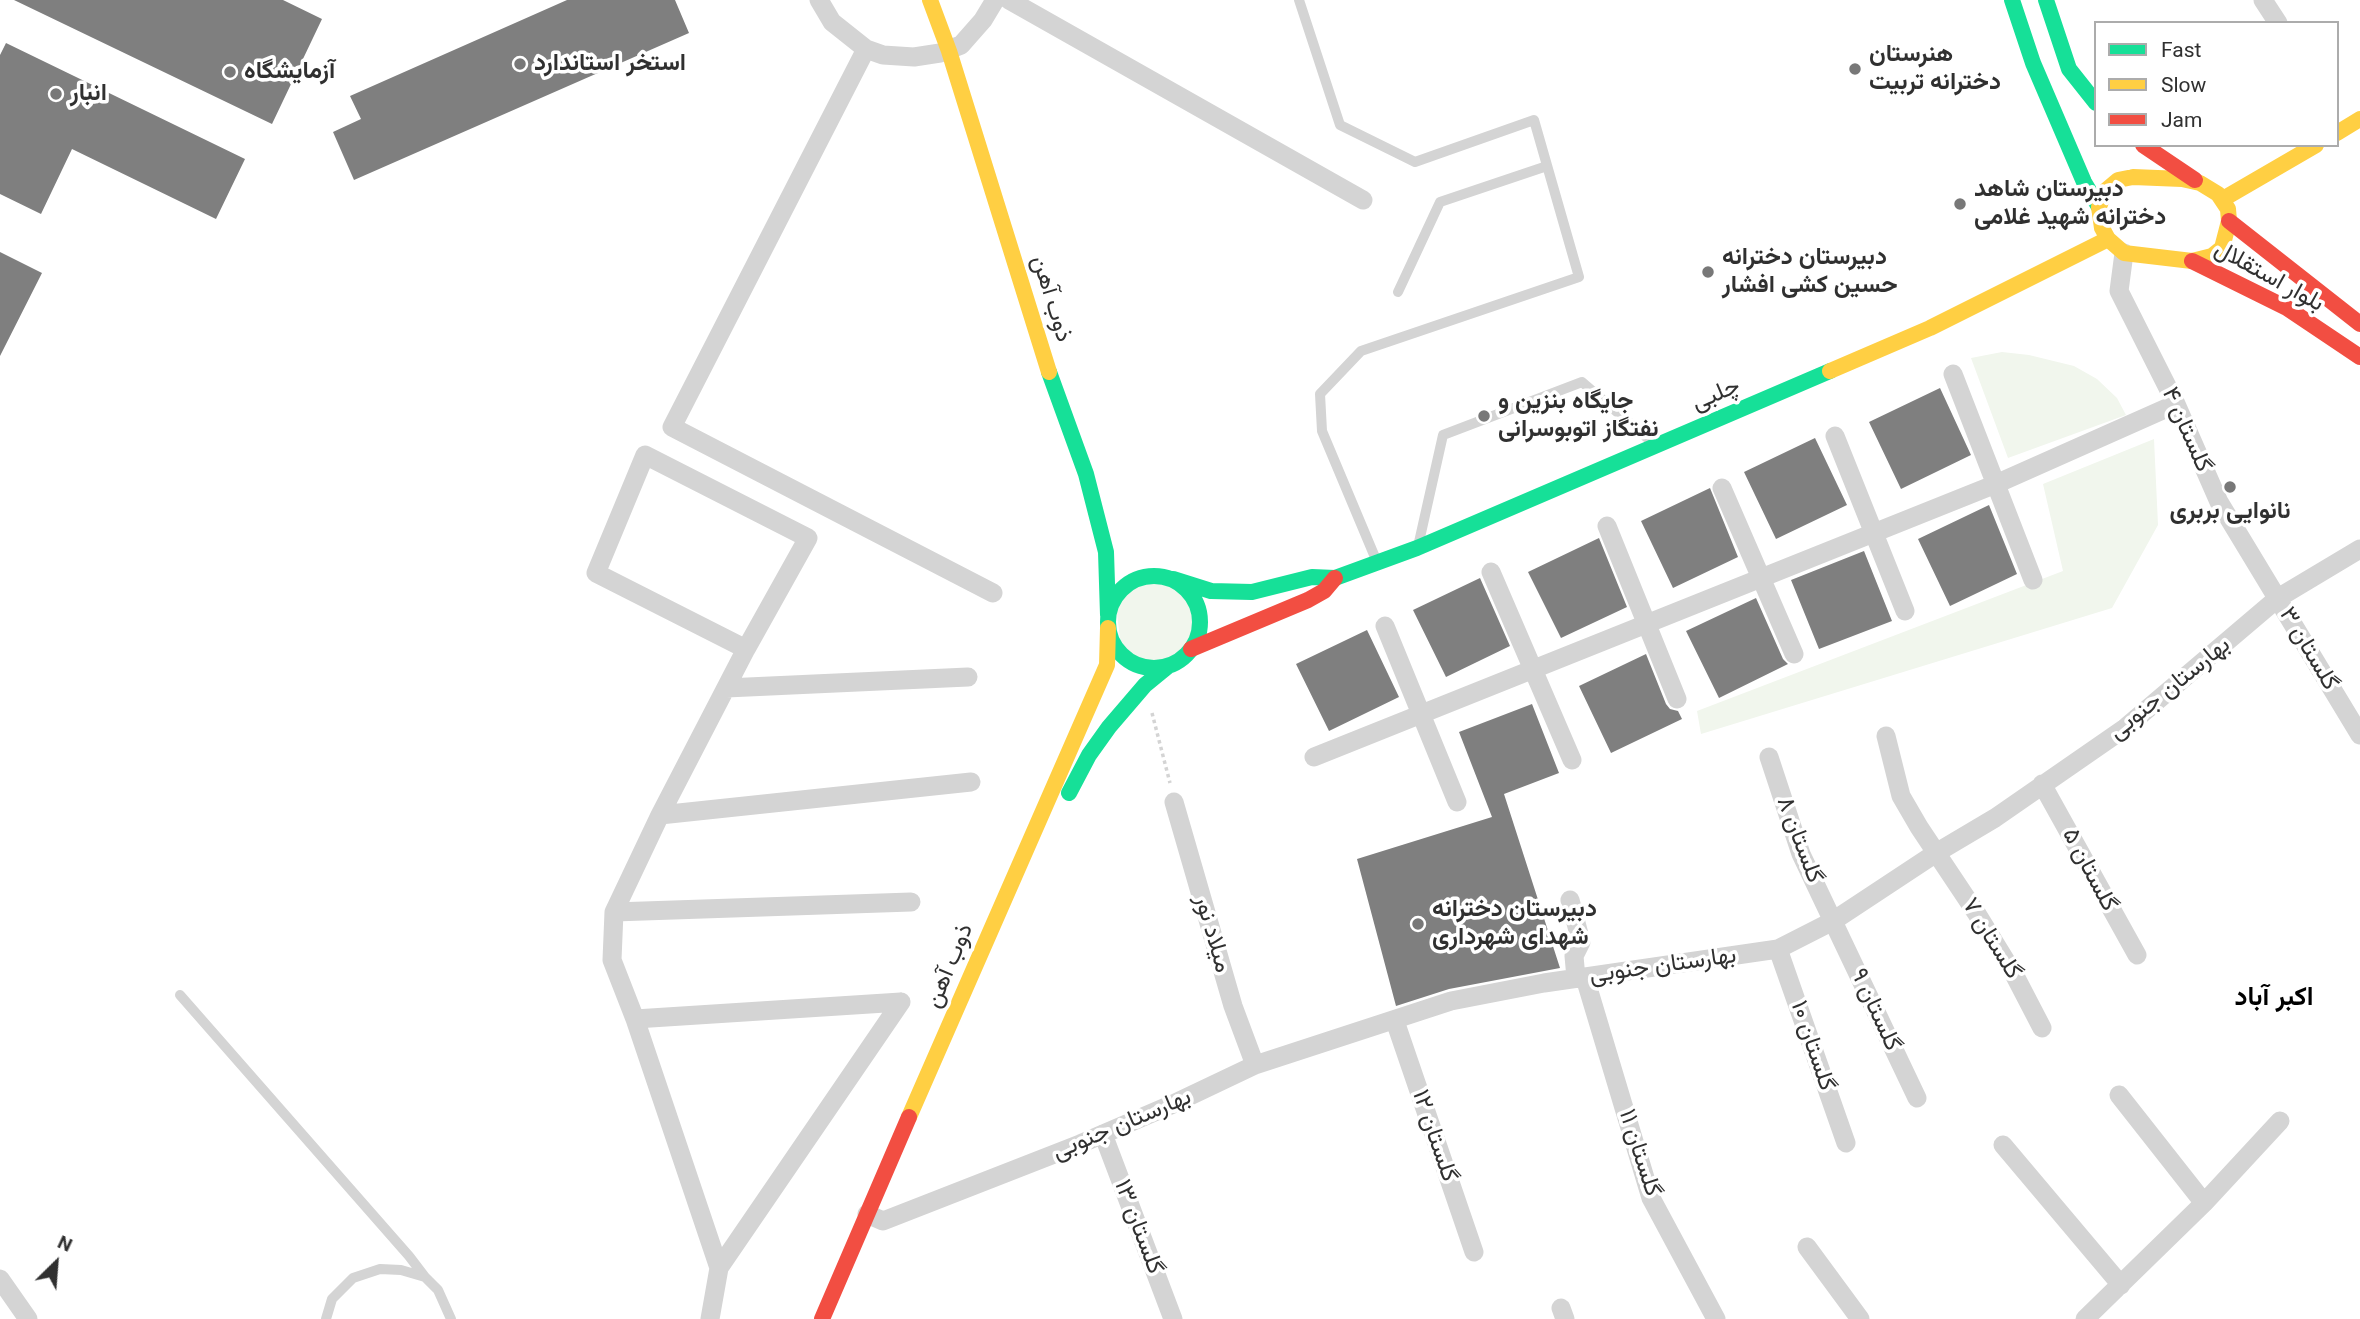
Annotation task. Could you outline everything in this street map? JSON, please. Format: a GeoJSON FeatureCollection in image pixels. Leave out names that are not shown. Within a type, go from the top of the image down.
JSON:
{"type":"FeatureCollection","features":[{"type":"Feature","properties":{"kind":"main road","name":"ذوب آهن"},"geometry":{"type":"LineString","coordinates":[[876,1223],[1037,822],[1107,665],[1106,552],[1086,474],[1058,396],[949,51],[930,0]]}},
{"type":"Feature","properties":{"kind":"main road"},"geometry":{"type":"LineString","coordinates":[[2012,0],[2033,63],[2084,182],[2099,207],[2102,228],[2108,239],[2124,253],[2192,261],[2212,256],[2222,248],[2227,235],[2228,209],[2223,199],[2146,147]]}},
{"type":"Feature","properties":{"kind":"main road"},"geometry":{"type":"LineString","coordinates":[[2046,0],[2069,69],[2094,100]]}},
{"type":"Feature","properties":{"kind":"main road"},"geometry":{"type":"LineString","coordinates":[[2223,199],[2313,147]]}},
{"type":"Feature","properties":{"kind":"main road"},"geometry":{"type":"LineString","coordinates":[[2099,207],[2105,191],[2119,180],[2155,177],[2200,183]]}},
{"type":"Feature","properties":{"kind":"main road","name":"بلوار استقلال"},"geometry":{"type":"LineString","coordinates":[[2229,221],[2360,324]]}},
{"type":"Feature","properties":{"kind":"main road","name":"چلبی"},"geometry":{"type":"LineString","coordinates":[[1335,578],[1418,548],[1930,328],[2108,239]]}},
{"type":"Feature","properties":{"kind":"main road","name":"بلوار استقلال"},"geometry":{"type":"LineString","coordinates":[[2192,261],[2287,308],[2360,358]]}},
{"type":"Feature","properties":{"kind":"main road"},"geometry":{"type":"LineString","coordinates":[[1173,579],[1193,597],[1198,610],[1200,624],[1191,649],[1167,667],[1142,666],[1130,661],[1119,652],[1112,640],[1108,622],[1116,595],[1133,580],[1162,576],[1173,579],[1211,591],[1252,592],[1312,577],[1335,578]]}},
{"type":"Feature","properties":{"kind":"main road"},"geometry":{"type":"LineString","coordinates":[[1191,649],[1308,600],[1324,592],[1335,578]]}},
{"type":"Feature","properties":{"kind":"main road","name":"ذوب آهن"},"geometry":{"type":"LineString","coordinates":[[982,990],[1064,800],[1089,755],[1144,685],[1167,667]]}},
{"type":"Feature","properties":{"kind":"main road","name":"ذوب آهن"},"geometry":{"type":"LineString","coordinates":[[822,1319],[893,1198]]}},
{"type":"Feature","properties":{"kind":"street"},"geometry":{"type":"LineString","coordinates":[[819,0],[832,22],[866,49],[883,55],[914,57],[949,51],[961,44],[973,32],[995,0]]}},
{"type":"Feature","properties":{"kind":"street"},"geometry":{"type":"LineString","coordinates":[[1009,0],[1363,200]]}},
{"type":"Feature","properties":{"kind":"street"},"geometry":{"type":"LineString","coordinates":[[2263,0],[2277,21]]}},
{"type":"Feature","properties":{"kind":"street"},"geometry":{"type":"LineString","coordinates":[[866,49],[672,426],[993,593]]}},
{"type":"Feature","properties":{"kind":"street","name":"گلستان ۴"},"geometry":{"type":"LineString","coordinates":[[2124,253],[2119,291],[2176,404],[2219,502],[2278,598]]}},
{"type":"Feature","properties":{"kind":"street"},"geometry":{"type":"LineString","coordinates":[[1953,374],[2033,580]]}},
{"type":"Feature","properties":{"kind":"street"},"geometry":{"type":"LineString","coordinates":[[1314,757],[1996,484],[2176,404]]}},
{"type":"Feature","properties":{"kind":"street"},"geometry":{"type":"LineString","coordinates":[[1835,436],[1905,611]]}},
{"type":"Feature","properties":{"kind":"street"},"geometry":{"type":"LineString","coordinates":[[719,1268],[635,1019],[612,960],[614,912],[660,815],[746,649],[808,538],[645,455],[596,573],[746,649]]}},
{"type":"Feature","properties":{"kind":"street"},"geometry":{"type":"LineString","coordinates":[[1722,488],[1794,654]]}},
{"type":"Feature","properties":{"kind":"street"},"geometry":{"type":"LineString","coordinates":[[1607,526],[1676,699]]}},
{"type":"Feature","properties":{"kind":"street","name":"بهارستان جنوبی"},"geometry":{"type":"LineString","coordinates":[[876,1223],[1103,1134],[1255,1065],[1451,1001],[1580,978],[1778,949],[1833,922],[1936,853],[1995,818],[2125,728],[2278,598],[2360,549]]}},
{"type":"Feature","properties":{"kind":"street"},"geometry":{"type":"LineString","coordinates":[[1491,572],[1572,760]]}},
{"type":"Feature","properties":{"kind":"street","name":"گلستان ۳"},"geometry":{"type":"LineString","coordinates":[[2278,598],[2360,735]]}},
{"type":"Feature","properties":{"kind":"street"},"geometry":{"type":"LineString","coordinates":[[1385,626],[1458,802]]}},
{"type":"Feature","properties":{"kind":"street"},"geometry":{"type":"LineString","coordinates":[[726,688],[968,677]]}},
{"type":"Feature","properties":{"kind":"street","name":"گلستان ۷"},"geometry":{"type":"LineString","coordinates":[[1886,736],[1901,796],[2015,976],[2042,1028]]}},
{"type":"Feature","properties":{"kind":"street","name":"گلستان ۸"},"geometry":{"type":"LineString","coordinates":[[1769,757],[1801,854],[1833,922]]}},
{"type":"Feature","properties":{"kind":"street"},"geometry":{"type":"LineString","coordinates":[[660,815],[971,782]]}},
{"type":"Feature","properties":{"kind":"street","name":"گلستان ۵"},"geometry":{"type":"LineString","coordinates":[[2042,784],[2137,955]]}},
{"type":"Feature","properties":{"kind":"street","name":"میلاد نور"},"geometry":{"type":"LineString","coordinates":[[1174,803],[1233,1006],[1255,1065]]}},
{"type":"Feature","properties":{"kind":"street"},"geometry":{"type":"LineString","coordinates":[[1570,900],[1581,942],[1574,956],[1580,978]]}},
{"type":"Feature","properties":{"kind":"street"},"geometry":{"type":"LineString","coordinates":[[614,912],[911,902]]}},
{"type":"Feature","properties":{"kind":"street","name":"گلستان ۹"},"geometry":{"type":"LineString","coordinates":[[1833,922],[1917,1098]]}},
{"type":"Feature","properties":{"kind":"street","name":"گلستان ۱۰"},"geometry":{"type":"LineString","coordinates":[[1778,949],[1846,1143]]}},
{"type":"Feature","properties":{"kind":"street","name":"گلستان ۱۱"},"geometry":{"type":"LineString","coordinates":[[1580,978],[1651,1198],[1716,1319]]}},
{"type":"Feature","properties":{"kind":"street"},"geometry":{"type":"LineString","coordinates":[[635,1019],[901,1002],[719,1268],[710,1319]]}},
{"type":"Feature","properties":{"kind":"street","name":"گلستان ۱۲"},"geometry":{"type":"LineString","coordinates":[[1395,1021],[1474,1252]]}},
{"type":"Feature","properties":{"kind":"street"},"geometry":{"type":"LineString","coordinates":[[2119,1095],[2204,1203]]}},
{"type":"Feature","properties":{"kind":"street"},"geometry":{"type":"LineString","coordinates":[[2085,1319],[2204,1203],[2280,1121]]}},
{"type":"Feature","properties":{"kind":"street","name":"گلستان ۱۳"},"geometry":{"type":"LineString","coordinates":[[1103,1134],[1173,1319]]}},
{"type":"Feature","properties":{"kind":"street"},"geometry":{"type":"LineString","coordinates":[[2003,1145],[2121,1285]]}},
{"type":"Feature","properties":{"kind":"street"},"geometry":{"type":"LineString","coordinates":[[1807,1247],[1860,1319]]}},
{"type":"Feature","properties":{"kind":"street"},"geometry":{"type":"LineString","coordinates":[[0,1279],[28,1319]]}},
{"type":"Feature","properties":{"kind":"lane"},"geometry":{"type":"LineString","coordinates":[[1298,0],[1340,125],[1415,162],[1534,120],[1579,277],[1361,351],[1320,394],[1322,431],[1377,563]]}},
{"type":"Feature","properties":{"kind":"lane"},"geometry":{"type":"LineString","coordinates":[[1398,292],[1440,202],[1547,166]]}},
{"type":"Feature","properties":{"kind":"lane"},"geometry":{"type":"LineString","coordinates":[[1418,548],[1443,435],[1582,382],[1656,446]]}},
{"type":"Feature","properties":{"kind":"lane"},"geometry":{"type":"LineString","coordinates":[[180,995],[438,1290],[451,1319]]}},
{"type":"Feature","properties":{"kind":"lane"},"geometry":{"type":"LineString","coordinates":[[326,1319],[332,1299],[353,1278],[380,1269],[401,1270],[425,1277]]}},
{"type":"Feature","properties":{"kind":"path"},"geometry":{"type":"LineString","coordinates":[[1144,685],[1174,803]]}},
{"type":"Feature","properties":{"kind":"shaded area"},"geometry":{"type":"Polygon","coordinates":[[[2002,352],[2029,355],[2074,366],[2097,379],[2117,398],[2126,415],[2008,458],[1971,358],[2002,352]]]}},
{"type":"Feature","properties":{"kind":"shaded area"},"geometry":{"type":"Polygon","coordinates":[[[2154,439],[2158,525],[2112,608],[1701,734],[1697,711],[2063,571],[2043,484],[2154,439]]]}},
{"type":"Feature","properties":{"kind":"shaded area"},"geometry":{"type":"Polygon","coordinates":[[[1159,581],[1171,585],[1190,603],[1194,616],[1193,629],[1189,641],[1171,658],[1157,662],[1144,661],[1121,646],[1116,606],[1123,595],[1134,586],[1159,581]]]}},
{"type":"Feature","properties":{"kind":"building","name":"آزمایشگاه"},"geometry":{"type":"Polygon","coordinates":[[[14,0],[283,0],[322,19],[272,124],[14,0]]]}},
{"type":"Feature","properties":{"kind":"building","name":"استخر استاندارد"},"geometry":{"type":"Polygon","coordinates":[[[567,0],[675,0],[689,33],[354,180],[333,132],[361,119],[350,96],[567,0]]]}},
{"type":"Feature","properties":{"kind":"building","name":"انبار"},"geometry":{"type":"Polygon","coordinates":[[[6,43],[245,159],[216,219],[72,149],[41,214],[0,194],[0,55],[6,43]]]}},
{"type":"Feature","properties":{"kind":"building"},"geometry":{"type":"Polygon","coordinates":[[[0,252],[42,273],[0,356],[0,252]]]}},
{"type":"Feature","properties":{"kind":"building"},"geometry":{"type":"Polygon","coordinates":[[[1940,388],[1971,455],[1901,489],[1869,422],[1940,388]]]}},
{"type":"Feature","properties":{"kind":"building"},"geometry":{"type":"Polygon","coordinates":[[[1815,438],[1847,505],[1776,539],[1744,472],[1815,438]]]}},
{"type":"Feature","properties":{"kind":"building"},"geometry":{"type":"Polygon","coordinates":[[[1710,488],[1738,557],[1673,588],[1641,521],[1710,488]]]}},
{"type":"Feature","properties":{"kind":"building"},"geometry":{"type":"Polygon","coordinates":[[[1989,505],[2017,574],[1950,606],[1918,539],[1989,505]]]}},
{"type":"Feature","properties":{"kind":"building"},"geometry":{"type":"Polygon","coordinates":[[[1599,538],[1627,607],[1561,638],[1528,572],[1599,538]]]}},
{"type":"Feature","properties":{"kind":"building"},"geometry":{"type":"Polygon","coordinates":[[[1864,551],[1892,621],[1819,649],[1791,580],[1864,551]]]}},
{"type":"Feature","properties":{"kind":"building"},"geometry":{"type":"Polygon","coordinates":[[[1480,578],[1510,646],[1446,677],[1413,610],[1480,578]]]}},
{"type":"Feature","properties":{"kind":"building"},"geometry":{"type":"Polygon","coordinates":[[[1756,598],[1783,659],[1788,664],[1719,698],[1686,631],[1756,598]]]}},
{"type":"Feature","properties":{"kind":"building"},"geometry":{"type":"Polygon","coordinates":[[[1367,630],[1399,697],[1329,731],[1296,664],[1367,630]]]}},
{"type":"Feature","properties":{"kind":"building"},"geometry":{"type":"Polygon","coordinates":[[[1646,654],[1666,704],[1670,709],[1678,711],[1682,719],[1611,753],[1579,686],[1646,654]]]}},
{"type":"Feature","properties":{"kind":"building"},"geometry":{"type":"Polygon","coordinates":[[[1532,704],[1559,773],[1504,794],[1560,968],[1449,989],[1396,1006],[1357,859],[1492,817],[1459,732],[1532,704]]]}},
{"type":"Feature","properties":{"kind":"traffic: fast"},"geometry":{"type":"LineString","coordinates":[[2012,0],[2033,63],[2084,182],[2099,207]]}},
{"type":"Feature","properties":{"kind":"traffic: fast"},"geometry":{"type":"LineString","coordinates":[[2046,0],[2069,69],[2094,100]]}},
{"type":"Feature","properties":{"kind":"traffic: fast"},"geometry":{"type":"LineString","coordinates":[[1173,579],[1211,591],[1252,592],[1312,577],[1335,578],[1417,548],[1830,371]]}},
{"type":"Feature","properties":{"kind":"traffic: fast"},"geometry":{"type":"LineString","coordinates":[[1049,372],[1086,474],[1106,552],[1108,615]]}},
{"type":"Feature","properties":{"kind":"traffic: fast"},"geometry":{"type":"LineString","coordinates":[[1154,576],[1172,580],[1186,590],[1196,604],[1200,622],[1196,640],[1186,654],[1172,664],[1154,668],[1136,664],[1122,654],[1112,640],[1108,622],[1112,604],[1122,590],[1136,580],[1154,576]]}},
{"type":"Feature","properties":{"kind":"traffic: fast"},"geometry":{"type":"LineString","coordinates":[[1069,793],[1089,755],[1109,727],[1145,685],[1167,667]]}},
{"type":"Feature","properties":{"kind":"traffic: slow"},"geometry":{"type":"LineString","coordinates":[[930,0],[949,51],[1049,372]]}},
{"type":"Feature","properties":{"kind":"traffic: slow"},"geometry":{"type":"LineString","coordinates":[[2339,132],[2360,119]]}},
{"type":"Feature","properties":{"kind":"traffic: slow"},"geometry":{"type":"LineString","coordinates":[[2223,199],[2313,147]]}},
{"type":"Feature","properties":{"kind":"traffic: slow"},"geometry":{"type":"LineString","coordinates":[[2133,177],[2182,179],[2200,183],[2218,194],[2228,209],[2229,221],[2222,248],[2212,256],[2192,261],[2124,253],[2108,239],[2102,228],[2099,207],[2105,191],[2118,180],[2133,177]]}},
{"type":"Feature","properties":{"kind":"traffic: slow"},"geometry":{"type":"LineString","coordinates":[[1830,371],[1930,328],[2108,239]]}},
{"type":"Feature","properties":{"kind":"traffic: slow"},"geometry":{"type":"LineString","coordinates":[[909,1117],[1107,665],[1108,628]]}},
{"type":"Feature","properties":{"kind":"traffic: jam"},"geometry":{"type":"LineString","coordinates":[[2146,147],[2195,180]]}},
{"type":"Feature","properties":{"kind":"traffic: jam"},"geometry":{"type":"LineString","coordinates":[[2229,221],[2360,324]]}},
{"type":"Feature","properties":{"kind":"traffic: jam"},"geometry":{"type":"LineString","coordinates":[[2192,261],[2287,308],[2360,357]]}},
{"type":"Feature","properties":{"kind":"traffic: jam"},"geometry":{"type":"LineString","coordinates":[[1191,649],[1308,600],[1324,591],[1335,578]]}},
{"type":"Feature","properties":{"kind":"traffic: jam"},"geometry":{"type":"LineString","coordinates":[[822,1319],[909,1117]]}},
{"type":"Feature","properties":{"kind":"place","name":"استخر استاندارد"},"geometry":{"type":"Point","coordinates":[520,64]}},
{"type":"Feature","properties":{"kind":"place","name":"هنرستان دخترانه تربیت"},"geometry":{"type":"Point","coordinates":[1855,69]}},
{"type":"Feature","properties":{"kind":"place","name":"آزمایشگاه"},"geometry":{"type":"Point","coordinates":[230,72]}},
{"type":"Feature","properties":{"kind":"place","name":"انبار"},"geometry":{"type":"Point","coordinates":[56,94]}},
{"type":"Feature","properties":{"kind":"place","name":"دبیرستان شاهد دخترانه شهید غلامی"},"geometry":{"type":"Point","coordinates":[1960,204]}},
{"type":"Feature","properties":{"kind":"place","name":"دبیرستان دخترانه حسین کشی افشار"},"geometry":{"type":"Point","coordinates":[1708,272]}},
{"type":"Feature","properties":{"kind":"place","name":"جایگاه بنزین و نفتگاز اتوبوسرانی"},"geometry":{"type":"Point","coordinates":[1484,416]}},
{"type":"Feature","properties":{"kind":"place","name":"نانوایی بربری"},"geometry":{"type":"Point","coordinates":[2230,487]}},
{"type":"Feature","properties":{"kind":"place","name":"دبیرستان دخترانه شهدای شهرداری"},"geometry":{"type":"Point","coordinates":[1418,924]}},
{"type":"Feature","properties":{"kind":"district","name":"اکبر آباد"},"geometry":{"type":"Point","coordinates":[2274,998]}}]}
